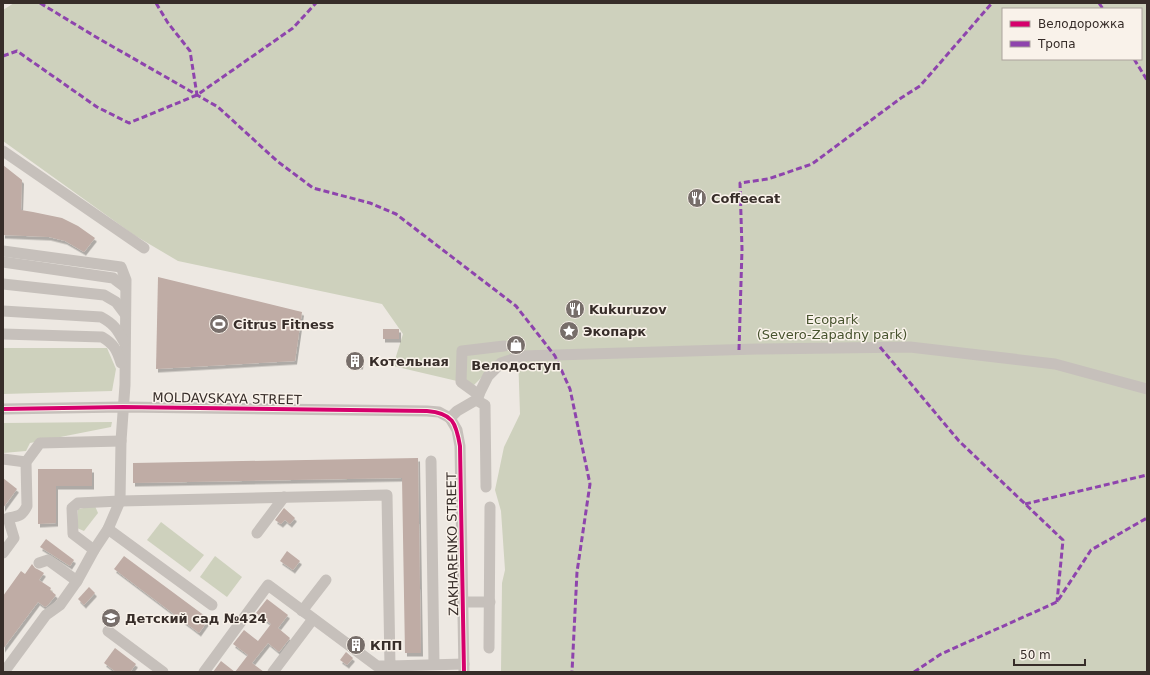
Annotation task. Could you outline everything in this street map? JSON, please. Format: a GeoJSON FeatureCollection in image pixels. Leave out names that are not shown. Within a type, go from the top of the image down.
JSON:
{"type":"FeatureCollection","features":[{"type":"Feature","properties":{"kind":"street"},"geometry":{"type":"LineString","coordinates":[[3,151],[144,248]]}},
{"type":"Feature","properties":{"kind":"street"},"geometry":{"type":"LineString","coordinates":[[3,250],[121,267],[126,280],[125,385],[121,441],[120,501],[108,529],[94,550],[77,582],[60,605],[46,615],[4,672]]}},
{"type":"Feature","properties":{"kind":"street"},"geometry":{"type":"LineString","coordinates":[[3,262],[113,278],[126,287]]}},
{"type":"Feature","properties":{"kind":"street"},"geometry":{"type":"LineString","coordinates":[[3,284],[104,295],[116,302],[125,314]]}},
{"type":"Feature","properties":{"kind":"street"},"geometry":{"type":"LineString","coordinates":[[3,311],[101,317],[112,323],[118,330],[125,343]]}},
{"type":"Feature","properties":{"kind":"street"},"geometry":{"type":"LineString","coordinates":[[3,334],[102,337],[111,342],[118,352],[124,372]]}},
{"type":"Feature","properties":{"kind":"street"},"geometry":{"type":"LineString","coordinates":[[486,487],[485,405],[461,382],[462,351],[504,346]]}},
{"type":"Feature","properties":{"kind":"street"},"geometry":{"type":"LineString","coordinates":[[450,418],[457,411],[478,398],[488,376],[501,363],[522,356],[751,349],[910,347],[1055,364],[1147,389]]}},
{"type":"Feature","properties":{"kind":"street","name":"MOLDAVSKAYA STREET"},"geometry":{"type":"LineString","coordinates":[[3,409],[123,407],[427,411],[439,412],[450,418]]}},
{"type":"Feature","properties":{"kind":"street","name":"ZAKHARENKO STREET"},"geometry":{"type":"LineString","coordinates":[[450,418],[457,430],[460,446],[464,668]]}},
{"type":"Feature","properties":{"kind":"street"},"geometry":{"type":"LineString","coordinates":[[3,553],[14,538],[6,518],[19,516],[24,512],[27,506],[26,462],[40,443],[121,441]]}},
{"type":"Feature","properties":{"kind":"street"},"geometry":{"type":"LineString","coordinates":[[3,459],[26,462]]}},
{"type":"Feature","properties":{"kind":"street"},"geometry":{"type":"LineString","coordinates":[[432,461],[434,664]]}},
{"type":"Feature","properties":{"kind":"street"},"geometry":{"type":"LineString","coordinates":[[94,550],[73,534],[72,508],[78,503],[387,495],[390,669]]}},
{"type":"Feature","properties":{"kind":"street"},"geometry":{"type":"LineString","coordinates":[[257,533],[284,497]]}},
{"type":"Feature","properties":{"kind":"street"},"geometry":{"type":"LineString","coordinates":[[489,648],[490,507]]}},
{"type":"Feature","properties":{"kind":"street"},"geometry":{"type":"LineString","coordinates":[[108,529],[212,605]]}},
{"type":"Feature","properties":{"kind":"street"},"geometry":{"type":"LineString","coordinates":[[39,563],[48,560],[77,582]]}},
{"type":"Feature","properties":{"kind":"street"},"geometry":{"type":"LineString","coordinates":[[302,611],[326,580]]}},
{"type":"Feature","properties":{"kind":"street"},"geometry":{"type":"LineString","coordinates":[[204,672],[268,586],[377,666],[390,669],[434,664],[464,668]]}},
{"type":"Feature","properties":{"kind":"street"},"geometry":{"type":"LineString","coordinates":[[463,602],[490,602]]}},
{"type":"Feature","properties":{"kind":"street"},"geometry":{"type":"LineString","coordinates":[[273,672],[313,619]]}},
{"type":"Feature","properties":{"kind":"street"},"geometry":{"type":"LineString","coordinates":[[108,631],[163,672]]}},
{"type":"Feature","properties":{"kind":"green space","name":"Ecopark (Severo-Zapadny park)"},"geometry":{"type":"Polygon","coordinates":[[[14,3],[1147,3],[1147,672],[501,672],[502,583],[505,570],[501,511],[495,490],[504,447],[520,414],[518,354],[501,358],[474,385],[393,366],[403,334],[382,304],[178,261],[134,235],[3,141],[3,10],[14,3]]]}},
{"type":"Feature","properties":{"kind":"green space"},"geometry":{"type":"Polygon","coordinates":[[[3,348],[107,348],[116,369],[112,391],[3,394],[3,348]]]}},
{"type":"Feature","properties":{"kind":"green space"},"geometry":{"type":"Polygon","coordinates":[[[112,422],[111,427],[30,443],[26,451],[3,453],[3,423],[112,422]]]}},
{"type":"Feature","properties":{"kind":"green space"},"geometry":{"type":"Polygon","coordinates":[[[95,506],[98,513],[84,531],[77,528],[78,509],[95,506]]]}},
{"type":"Feature","properties":{"kind":"green space"},"geometry":{"type":"Polygon","coordinates":[[[161,522],[204,555],[190,572],[147,540],[161,522]]]}},
{"type":"Feature","properties":{"kind":"green space"},"geometry":{"type":"Polygon","coordinates":[[[215,556],[242,577],[227,597],[200,577],[215,556]]]}},
{"type":"Feature","properties":{"kind":"building"},"geometry":{"type":"Polygon","coordinates":[[[3,165],[22,180],[21,210],[62,218],[78,226],[95,238],[84,252],[65,241],[49,237],[3,235],[3,165]]]}},
{"type":"Feature","properties":{"kind":"building"},"geometry":{"type":"Polygon","coordinates":[[[158,277],[302,312],[295,361],[156,369],[158,277]]]}},
{"type":"Feature","properties":{"kind":"building"},"geometry":{"type":"Polygon","coordinates":[[[383,329],[399,329],[399,339],[383,339],[383,329]]]}},
{"type":"Feature","properties":{"kind":"building","name":"Котельная"},"geometry":{"type":"Polygon","coordinates":[[[348,357],[362,357],[361,366],[348,365],[348,357]]]}},
{"type":"Feature","properties":{"kind":"building"},"geometry":{"type":"Polygon","coordinates":[[[418,458],[421,653],[405,653],[402,478],[133,483],[133,463],[418,458]]]}},
{"type":"Feature","properties":{"kind":"building"},"geometry":{"type":"Polygon","coordinates":[[[38,469],[92,469],[92,486],[56,486],[56,523],[38,524],[38,469]]]}},
{"type":"Feature","properties":{"kind":"building"},"geometry":{"type":"Polygon","coordinates":[[[3,478],[17,489],[3,508],[3,478]]]}},
{"type":"Feature","properties":{"kind":"building"},"geometry":{"type":"Polygon","coordinates":[[[284,508],[295,518],[290,524],[285,520],[281,524],[275,520],[284,508]]]}},
{"type":"Feature","properties":{"kind":"building"},"geometry":{"type":"Polygon","coordinates":[[[46,539],[74,560],[70,566],[40,547],[46,539]]]}},
{"type":"Feature","properties":{"kind":"building"},"geometry":{"type":"Polygon","coordinates":[[[287,551],[300,561],[293,570],[280,561],[287,551]]]}},
{"type":"Feature","properties":{"kind":"building"},"geometry":{"type":"Polygon","coordinates":[[[124,556],[209,619],[199,633],[114,569],[124,556]]]}},
{"type":"Feature","properties":{"kind":"building"},"geometry":{"type":"Polygon","coordinates":[[[32,564],[35,568],[44,573],[39,580],[51,588],[50,590],[56,595],[45,607],[38,602],[3,649],[3,596],[21,571],[25,574],[32,564]]]}},
{"type":"Feature","properties":{"kind":"building"},"geometry":{"type":"Polygon","coordinates":[[[89,587],[95,593],[84,605],[78,599],[89,587]]]}},
{"type":"Feature","properties":{"kind":"building"},"geometry":{"type":"Polygon","coordinates":[[[267,599],[288,615],[278,628],[290,638],[279,652],[268,643],[252,663],[264,672],[235,672],[248,655],[233,644],[244,630],[258,641],[271,624],[256,613],[267,599]]]}},
{"type":"Feature","properties":{"kind":"building"},"geometry":{"type":"Polygon","coordinates":[[[115,648],[136,664],[130,672],[116,672],[104,663],[115,648]]]}},
{"type":"Feature","properties":{"kind":"building"},"geometry":{"type":"Polygon","coordinates":[[[346,652],[353,658],[347,665],[340,660],[346,652]]]}},
{"type":"Feature","properties":{"kind":"building"},"geometry":{"type":"Polygon","coordinates":[[[221,661],[235,672],[213,672],[221,661]]]}},
{"type":"Feature","properties":{"kind":"marked path"},"geometry":{"type":"LineString","coordinates":[[40,3],[218,107],[277,161],[313,188],[370,203],[396,214],[516,306],[555,356],[570,389],[590,484],[577,572],[572,672]]}},
{"type":"Feature","properties":{"kind":"marked path"},"geometry":{"type":"LineString","coordinates":[[156,3],[168,23],[190,51],[197,95]]}},
{"type":"Feature","properties":{"kind":"marked path"},"geometry":{"type":"LineString","coordinates":[[3,56],[17,51],[97,107],[129,123],[197,95],[293,28],[316,3]]}},
{"type":"Feature","properties":{"kind":"marked path"},"geometry":{"type":"LineString","coordinates":[[739,350],[742,249],[740,183],[768,179],[812,164],[901,98],[920,86],[992,3]]}},
{"type":"Feature","properties":{"kind":"marked path"},"geometry":{"type":"LineString","coordinates":[[1099,3],[1102,8]]}},
{"type":"Feature","properties":{"kind":"marked path"},"geometry":{"type":"LineString","coordinates":[[1135,60],[1147,80]]}},
{"type":"Feature","properties":{"kind":"marked path"},"geometry":{"type":"LineString","coordinates":[[880,347],[959,441],[1063,540],[1057,602]]}},
{"type":"Feature","properties":{"kind":"marked path"},"geometry":{"type":"LineString","coordinates":[[1025,504],[1147,475]]}},
{"type":"Feature","properties":{"kind":"marked path"},"geometry":{"type":"LineString","coordinates":[[914,672],[941,654],[1057,602],[1091,550],[1147,518]]}},
{"type":"Feature","properties":{"kind":"cycle path"},"geometry":{"type":"LineString","coordinates":[[3,409],[123,407],[427,411],[443,414],[455,425],[460,446],[464,672]]}},
{"type":"Feature","properties":{"kind":"place","name":"Coffeecat"},"geometry":{"type":"Point","coordinates":[697,198]}},
{"type":"Feature","properties":{"kind":"place","name":"Kukuruzov"},"geometry":{"type":"Point","coordinates":[575,309]}},
{"type":"Feature","properties":{"kind":"place","name":"Citrus Fitness"},"geometry":{"type":"Point","coordinates":[219,324]}},
{"type":"Feature","properties":{"kind":"place","name":"Экопарк"},"geometry":{"type":"Point","coordinates":[569,331]}},
{"type":"Feature","properties":{"kind":"place","name":"Велодоступ"},"geometry":{"type":"Point","coordinates":[516,345]}},
{"type":"Feature","properties":{"kind":"place","name":"Котельная"},"geometry":{"type":"Point","coordinates":[355,361]}},
{"type":"Feature","properties":{"kind":"place","name":"Детский сад №424"},"geometry":{"type":"Point","coordinates":[111,618]}},
{"type":"Feature","properties":{"kind":"place","name":"КПП"},"geometry":{"type":"Point","coordinates":[356,645]}}]}
